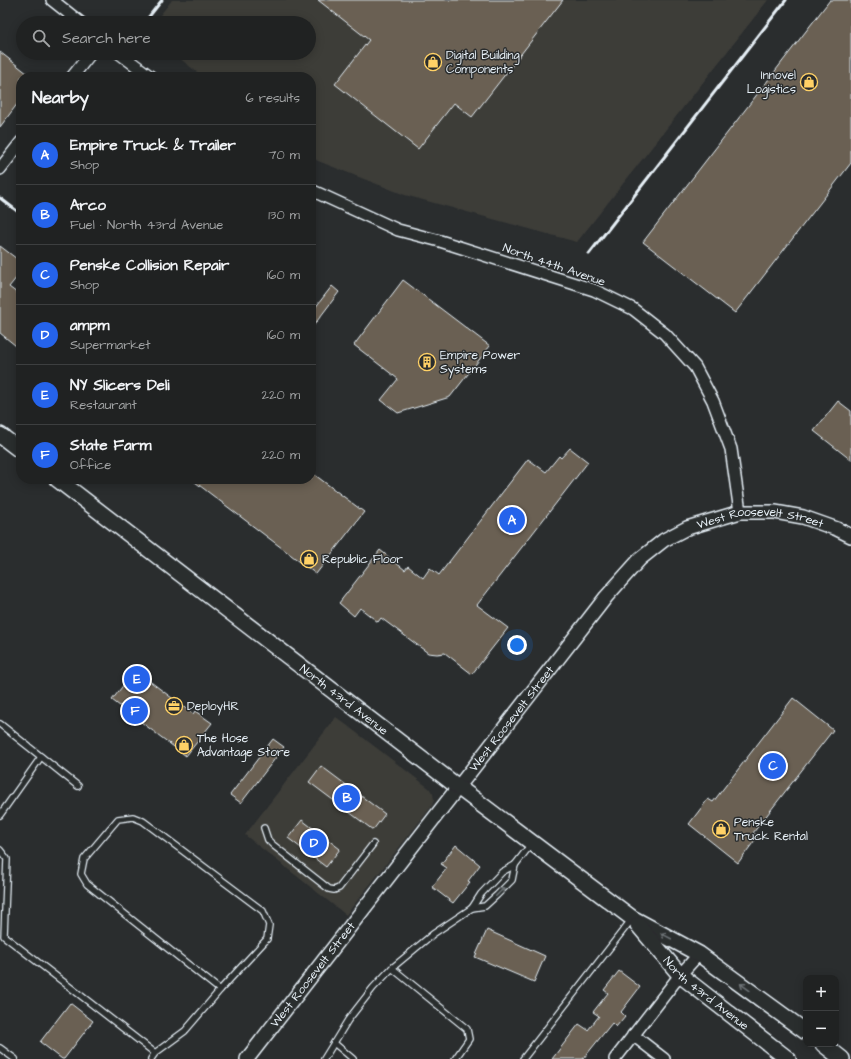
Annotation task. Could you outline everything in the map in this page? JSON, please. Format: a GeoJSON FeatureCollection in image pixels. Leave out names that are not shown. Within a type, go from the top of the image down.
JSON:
{"type":"FeatureCollection","features":[{"type":"Feature","properties":{"kind":"main road"},"geometry":{"type":"LineString","coordinates":[[0,435],[16,447]]}},
{"type":"Feature","properties":{"kind":"main road","name":"North 43rd Avenue"},"geometry":{"type":"LineString","coordinates":[[64,484],[458,787],[632,918],[699,954],[803,1030]]}},
{"type":"Feature","properties":{"kind":"main road","name":"North 43rd Avenue"},"geometry":{"type":"LineString","coordinates":[[632,918],[680,974],[788,1059]]}},
{"type":"Feature","properties":{"kind":"main road"},"geometry":{"type":"LineString","coordinates":[[826,1047],[842,1059]]}},
{"type":"Feature","properties":{"kind":"street"},"geometry":{"type":"LineString","coordinates":[[52,0],[72,16]]}},
{"type":"Feature","properties":{"kind":"street"},"geometry":{"type":"LineString","coordinates":[[76,72],[85,60]]}},
{"type":"Feature","properties":{"kind":"street"},"geometry":{"type":"LineString","coordinates":[[128,60],[144,72]]}},
{"type":"Feature","properties":{"kind":"street"},"geometry":{"type":"LineString","coordinates":[[0,169],[16,148]]}},
{"type":"Feature","properties":{"kind":"street","name":"North 44th Avenue"},"geometry":{"type":"LineString","coordinates":[[316,192],[398,230],[440,241],[594,290],[632,309],[665,334],[695,367],[713,401],[731,449],[740,512]]}},
{"type":"Feature","properties":{"kind":"street","name":"West Roosevelt Street"},"geometry":{"type":"LineString","coordinates":[[246,1059],[606,597],[640,559],[664,540],[687,528],[740,512],[774,512],[803,517],[851,536]]}},
{"type":"Feature","properties":{"kind":"street"},"geometry":{"type":"LineString","coordinates":[[615,1059],[680,974],[699,954]]}},
{"type":"Feature","properties":{"kind":"street"},"geometry":{"type":"LineString","coordinates":[[633,1035],[664,1059]]}},
{"type":"Feature","properties":{"kind":"lane"},"geometry":{"type":"LineString","coordinates":[[0,724],[78,786]]}},
{"type":"Feature","properties":{"kind":"lane"},"geometry":{"type":"LineString","coordinates":[[0,815],[41,757]]}},
{"type":"Feature","properties":{"kind":"lane"},"geometry":{"type":"LineString","coordinates":[[151,1059],[155,1053],[185,1031],[267,939],[269,925],[263,911],[143,821],[133,817],[118,819],[84,859],[81,874],[87,884],[220,990]]}},
{"type":"Feature","properties":{"kind":"lane"},"geometry":{"type":"LineString","coordinates":[[264,828],[268,840],[273,845],[329,889],[334,890],[338,888],[374,844]]}},
{"type":"Feature","properties":{"kind":"lane"},"geometry":{"type":"LineString","coordinates":[[324,1059],[348,1020],[373,988],[392,968],[433,934],[472,908],[481,894],[502,872],[515,865],[532,843]]}},
{"type":"Feature","properties":{"kind":"lane"},"geometry":{"type":"LineString","coordinates":[[0,850],[8,859],[2,938],[155,1053]]}},
{"type":"Feature","properties":{"kind":"lane"},"geometry":{"type":"LineString","coordinates":[[472,908],[485,906],[497,896],[512,880],[515,865]]}},
{"type":"Feature","properties":{"kind":"lane"},"geometry":{"type":"LineString","coordinates":[[523,1059],[632,918]]}},
{"type":"Feature","properties":{"kind":"lane"},"geometry":{"type":"LineString","coordinates":[[392,968],[467,1029],[469,1039],[454,1059]]}},
{"type":"Feature","properties":{"kind":"lane"},"geometry":{"type":"LineString","coordinates":[[334,1044],[353,1059]]}},
{"type":"Feature","properties":{"kind":"lane"},"geometry":{"type":"LineString","coordinates":[[0,1048],[15,1059]]}},
{"type":"Feature","properties":{"kind":"shaded area"},"geometry":{"type":"Polygon","coordinates":[[[172,0],[768,0],[577,242],[405,195],[318,161],[316,160],[316,72],[197,72],[182,60],[316,60],[316,16],[159,16],[172,0]]]}},
{"type":"Feature","properties":{"kind":"shaded area"},"geometry":{"type":"Polygon","coordinates":[[[336,717],[429,788],[433,794],[434,800],[432,806],[346,915],[245,835],[336,717]]]}},
{"type":"Feature","properties":{"kind":"building","name":"Digital Building Components"},"geometry":{"type":"Polygon","coordinates":[[[318,0],[563,0],[472,117],[454,103],[418,149],[335,84],[369,40],[318,0]]]}},
{"type":"Feature","properties":{"kind":"building","name":"Innovel Logistics"},"geometry":{"type":"Polygon","coordinates":[[[830,0],[851,0],[851,163],[735,313],[643,242],[830,0]]]}},
{"type":"Feature","properties":{"kind":"building"},"geometry":{"type":"Polygon","coordinates":[[[0,52],[26,72],[16,72],[16,106],[0,127],[0,52]]]}},
{"type":"Feature","properties":{"kind":"building"},"geometry":{"type":"Polygon","coordinates":[[[0,246],[16,258],[16,278],[9,287],[16,292],[16,346],[0,333],[0,246]]]}},
{"type":"Feature","properties":{"kind":"building","name":"Empire Power Systems"},"geometry":{"type":"Polygon","coordinates":[[[403,280],[490,346],[450,397],[398,413],[381,400],[398,379],[354,345],[403,280]]]}},
{"type":"Feature","properties":{"kind":"building"},"geometry":{"type":"Polygon","coordinates":[[[332,286],[339,292],[316,322],[316,307],[332,286]]]}},
{"type":"Feature","properties":{"kind":"building"},"geometry":{"type":"Polygon","coordinates":[[[838,401],[851,411],[851,460],[814,431],[838,401]]]}},
{"type":"Feature","properties":{"kind":"building"},"geometry":{"type":"Polygon","coordinates":[[[570,448],[588,462],[477,605],[508,628],[472,674],[445,653],[428,653],[381,618],[378,622],[360,608],[354,616],[339,603],[380,550],[405,570],[408,566],[423,578],[430,568],[439,575],[528,459],[546,472],[559,456],[561,458],[570,448]]]}},
{"type":"Feature","properties":{"kind":"building"},"geometry":{"type":"Polygon","coordinates":[[[316,476],[364,512],[316,574],[198,484],[316,484],[316,476]]]}},
{"type":"Feature","properties":{"kind":"building"},"geometry":{"type":"Polygon","coordinates":[[[135,670],[193,714],[195,711],[212,723],[186,756],[112,700],[135,670]]]}},
{"type":"Feature","properties":{"kind":"building"},"geometry":{"type":"Polygon","coordinates":[[[793,698],[833,730],[753,833],[758,836],[738,863],[689,824],[708,799],[713,802],[793,698]]]}},
{"type":"Feature","properties":{"kind":"building"},"geometry":{"type":"Polygon","coordinates":[[[273,739],[284,747],[241,803],[230,795],[273,739]]]}},
{"type":"Feature","properties":{"kind":"building"},"geometry":{"type":"Polygon","coordinates":[[[321,766],[385,814],[373,830],[309,782],[321,766]]]}},
{"type":"Feature","properties":{"kind":"building"},"geometry":{"type":"Polygon","coordinates":[[[302,820],[340,849],[326,867],[288,838],[302,820]]]}},
{"type":"Feature","properties":{"kind":"building"},"geometry":{"type":"Polygon","coordinates":[[[456,845],[480,865],[468,881],[470,882],[453,903],[432,887],[447,868],[441,864],[456,845]]]}},
{"type":"Feature","properties":{"kind":"building"},"geometry":{"type":"Polygon","coordinates":[[[487,930],[545,956],[534,982],[475,957],[487,930]]]}},
{"type":"Feature","properties":{"kind":"building"},"geometry":{"type":"Polygon","coordinates":[[[619,971],[640,987],[621,1012],[625,1016],[616,1027],[612,1023],[583,1059],[552,1059],[579,1024],[588,1030],[599,1016],[593,1012],[608,993],[604,990],[619,971]]]}},
{"type":"Feature","properties":{"kind":"building"},"geometry":{"type":"Polygon","coordinates":[[[70,1003],[93,1021],[64,1059],[62,1059],[40,1042],[70,1003]]]}},
{"type":"Feature","properties":{"kind":"railway"},"geometry":{"type":"LineString","coordinates":[[149,16],[162,0]]}},
{"type":"Feature","properties":{"kind":"railway"},"geometry":{"type":"LineString","coordinates":[[589,254],[786,0]]}},
{"type":"Feature","properties":{"kind":"railway"},"geometry":{"type":"LineString","coordinates":[[0,198],[16,210]]}},
{"type":"Feature","properties":{"kind":"place","name":"Digital Building Components"},"geometry":{"type":"Point","coordinates":[433,62]}},
{"type":"Feature","properties":{"kind":"place","name":"Innovel Logistics"},"geometry":{"type":"Point","coordinates":[809,82]}},
{"type":"Feature","properties":{"kind":"place","name":"Empire Power Systems"},"geometry":{"type":"Point","coordinates":[427,362]}},
{"type":"Feature","properties":{"kind":"place","name":"Empire Truck & Trailer"},"geometry":{"type":"Point","coordinates":[512,520]}},
{"type":"Feature","properties":{"kind":"place","name":"Republic Floor"},"geometry":{"type":"Point","coordinates":[309,559]}},
{"type":"Feature","properties":{"kind":"place","name":"NY Slicers Deli"},"geometry":{"type":"Point","coordinates":[137,679]}},
{"type":"Feature","properties":{"kind":"place","name":"DeployHR"},"geometry":{"type":"Point","coordinates":[174,706]}},
{"type":"Feature","properties":{"kind":"place","name":"State Farm"},"geometry":{"type":"Point","coordinates":[135,711]}},
{"type":"Feature","properties":{"kind":"place","name":"The Hose Advantage Store"},"geometry":{"type":"Point","coordinates":[184,745]}},
{"type":"Feature","properties":{"kind":"place","name":"Penske Collision Repair"},"geometry":{"type":"Point","coordinates":[773,766]}},
{"type":"Feature","properties":{"kind":"place","name":"Arco"},"geometry":{"type":"Point","coordinates":[347,798]}},
{"type":"Feature","properties":{"kind":"place","name":"Penske Truck Rental"},"geometry":{"type":"Point","coordinates":[721,829]}},
{"type":"Feature","properties":{"kind":"place","name":"ampm"},"geometry":{"type":"Point","coordinates":[314,843]}}]}
